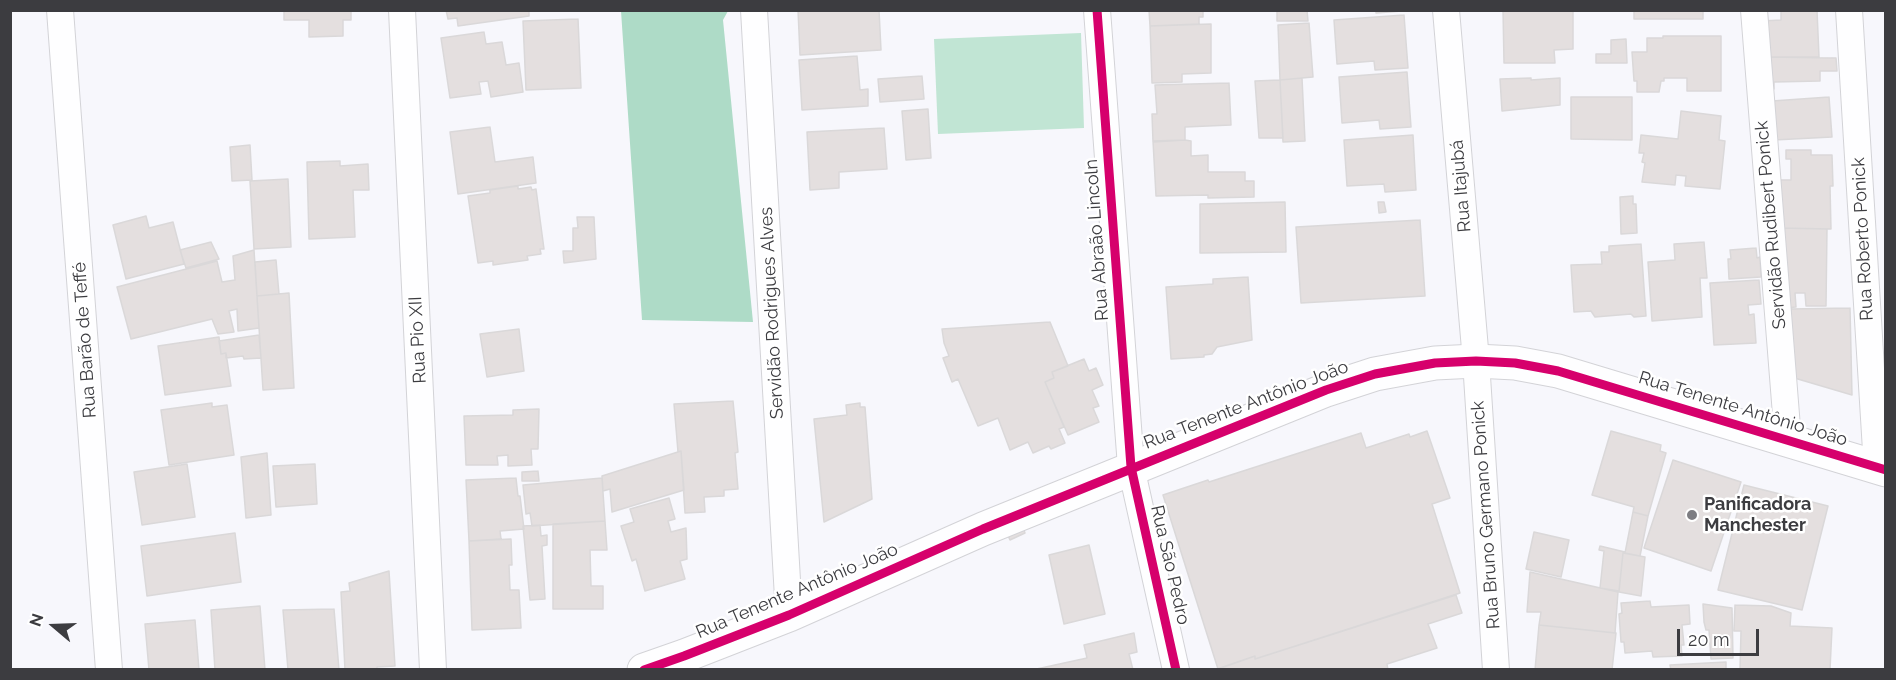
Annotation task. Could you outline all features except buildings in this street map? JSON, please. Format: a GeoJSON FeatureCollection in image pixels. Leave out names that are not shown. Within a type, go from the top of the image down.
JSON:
{"type":"FeatureCollection","features":[{"type":"Feature","properties":{"kind":"main road","name":"Rua Tenente Antônio João"},"geometry":{"type":"LineString","coordinates":[[644,669],[789,615],[983,529],[1131,467],[1326,390],[1375,374],[1435,363],[1476,361],[1515,363],[1558,371],[1881,468]]}},
{"type":"Feature","properties":{"kind":"street","name":"Rua Barão de Teffé"},"geometry":{"type":"LineString","coordinates":[[60,10],[110,669]]}},
{"type":"Feature","properties":{"kind":"street","name":"Rua Pio XII"},"geometry":{"type":"LineString","coordinates":[[402,10],[433,669]]}},
{"type":"Feature","properties":{"kind":"street","name":"Servidão Rodrigues Alves"},"geometry":{"type":"LineString","coordinates":[[754,10],[789,615]]}},
{"type":"Feature","properties":{"kind":"street","name":"Rua Abraão Lincoln"},"geometry":{"type":"LineString","coordinates":[[1096,10],[1131,467]]}},
{"type":"Feature","properties":{"kind":"street","name":"Rua Itajubá"},"geometry":{"type":"LineString","coordinates":[[1446,10],[1476,361]]}},
{"type":"Feature","properties":{"kind":"street","name":"Servidão Rudibert Ponick"},"geometry":{"type":"LineString","coordinates":[[1754,10],[1788,440]]}},
{"type":"Feature","properties":{"kind":"street","name":"Rua Roberto Ponick"},"geometry":{"type":"LineString","coordinates":[[1849,10],[1881,468]]}},
{"type":"Feature","properties":{"kind":"street","name":"Rua Bruno Germano Ponick"},"geometry":{"type":"LineString","coordinates":[[1476,361],[1496,669]]}},
{"type":"Feature","properties":{"kind":"street","name":"Rua São Pedro"},"geometry":{"type":"LineString","coordinates":[[1131,467],[1176,669]]}},
{"type":"Feature","properties":{"kind":"green space"},"geometry":{"type":"Polygon","coordinates":[[[621,11],[728,11],[723,20],[753,322],[642,320],[621,11]]]}},
{"type":"Feature","properties":{"kind":"green space"},"geometry":{"type":"Polygon","coordinates":[[[1081,33],[1084,128],[938,134],[934,39],[1081,33]]]}},
{"type":"Feature","properties":{"kind":"cycle path"},"geometry":{"type":"LineString","coordinates":[[1097,10],[1131,467],[1176,670]]}},
{"type":"Feature","properties":{"kind":"cycle path"},"geometry":{"type":"LineString","coordinates":[[644,670],[789,615],[983,529],[1326,390],[1375,374],[1435,363],[1476,361],[1515,363],[1558,371],[1886,470]]}},
{"type":"Feature","properties":{"kind":"place","name":"Panificadora Manchester"},"geometry":{"type":"Point","coordinates":[1692,515]}}]}
